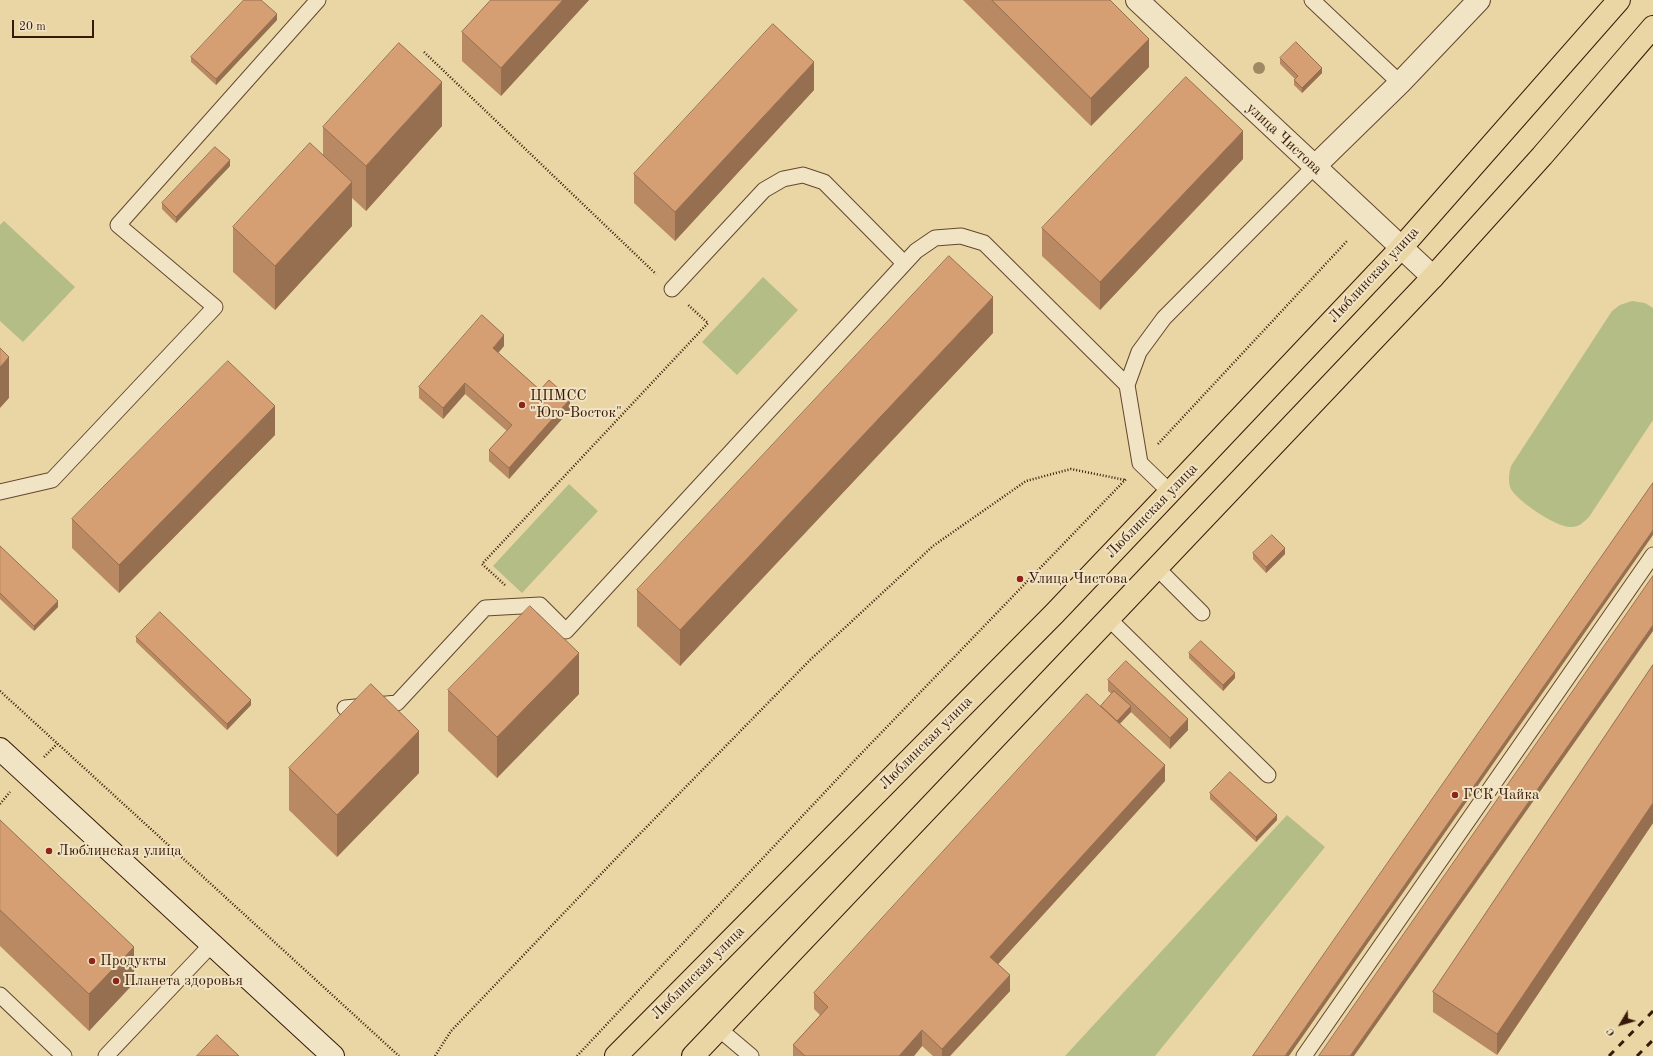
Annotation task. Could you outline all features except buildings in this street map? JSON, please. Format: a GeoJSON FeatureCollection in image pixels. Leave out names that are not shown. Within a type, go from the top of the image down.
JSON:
{"type":"FeatureCollection","features":[{"type":"Feature","properties":{"kind":"main road","name":"Люблинская улица"},"geometry":{"type":"LineString","coordinates":[[616,1056],[1055,613],[1170,492],[1401,248],[1619,0]]}},
{"type":"Feature","properties":{"kind":"main road"},"geometry":{"type":"LineString","coordinates":[[693,1056],[1434,277],[1542,156],[1653,26]]}},
{"type":"Feature","properties":{"kind":"street","name":"улица Чистова"},"geometry":{"type":"LineString","coordinates":[[1137,0],[1314,167],[1434,277]]}},
{"type":"Feature","properties":{"kind":"street"},"geometry":{"type":"LineString","coordinates":[[1314,167],[1400,83],[1480,0]]}},
{"type":"Feature","properties":{"kind":"street"},"geometry":{"type":"LineString","coordinates":[[0,749],[333,1056]]}},
{"type":"Feature","properties":{"kind":"lane"},"geometry":{"type":"LineString","coordinates":[[0,492],[52,480],[215,307],[118,225],[318,0]]}},
{"type":"Feature","properties":{"kind":"lane"},"geometry":{"type":"LineString","coordinates":[[1312,0],[1400,83]]}},
{"type":"Feature","properties":{"kind":"lane"},"geometry":{"type":"LineString","coordinates":[[1170,492],[1140,464],[1127,385],[1139,352],[1164,318],[1314,167]]}},
{"type":"Feature","properties":{"kind":"lane"},"geometry":{"type":"LineString","coordinates":[[672,289],[764,190],[783,178],[804,175],[824,182],[904,263]]}},
{"type":"Feature","properties":{"kind":"lane"},"geometry":{"type":"LineString","coordinates":[[345,708],[397,704],[485,608],[540,605],[566,631],[904,263],[916,251],[935,238],[961,236],[984,244],[1127,385]]}},
{"type":"Feature","properties":{"kind":"lane"},"geometry":{"type":"LineString","coordinates":[[1304,1056],[1653,555]]}},
{"type":"Feature","properties":{"kind":"lane"},"geometry":{"type":"LineString","coordinates":[[1157,568],[1202,613]]}},
{"type":"Feature","properties":{"kind":"lane"},"geometry":{"type":"LineString","coordinates":[[1109,619],[1268,775]]}},
{"type":"Feature","properties":{"kind":"lane"},"geometry":{"type":"LineString","coordinates":[[106,1056],[212,944]]}},
{"type":"Feature","properties":{"kind":"lane"},"geometry":{"type":"LineString","coordinates":[[0,995],[64,1056]]}},
{"type":"Feature","properties":{"kind":"lane"},"geometry":{"type":"LineString","coordinates":[[720,1029],[751,1056]]}},
{"type":"Feature","properties":{"kind":"path"},"geometry":{"type":"LineString","coordinates":[[424,52],[708,323],[482,564],[528,606]]}},
{"type":"Feature","properties":{"kind":"path"},"geometry":{"type":"LineString","coordinates":[[577,1056],[855,760],[1125,480],[1348,241]]}},
{"type":"Feature","properties":{"kind":"path"},"geometry":{"type":"LineString","coordinates":[[435,1056],[452,1031],[641,833],[810,660],[933,546],[1026,482],[1071,469],[1125,480]]}},
{"type":"Feature","properties":{"kind":"path"},"geometry":{"type":"LineString","coordinates":[[0,691],[399,1056]]}},
{"type":"Feature","properties":{"kind":"green space"},"geometry":{"type":"Polygon","coordinates":[[[4,221],[75,287],[23,342],[0,321],[0,225],[4,221]]]}},
{"type":"Feature","properties":{"kind":"green space"},"geometry":{"type":"Polygon","coordinates":[[[763,277],[798,310],[737,375],[702,342],[763,277]]]}},
{"type":"Feature","properties":{"kind":"green space"},"geometry":{"type":"Polygon","coordinates":[[[1632,301],[1645,303],[1653,308],[1653,420],[1589,517],[1579,525],[1571,527],[1565,526],[1556,523],[1537,512],[1513,492],[1509,482],[1511,466],[1612,311],[1620,305],[1632,301]]]}},
{"type":"Feature","properties":{"kind":"green space"},"geometry":{"type":"Polygon","coordinates":[[[569,484],[598,511],[522,593],[493,566],[569,484]]]}},
{"type":"Feature","properties":{"kind":"green space"},"geometry":{"type":"Polygon","coordinates":[[[1287,815],[1325,847],[1155,1056],[1065,1056],[1287,815]]]}},
{"type":"Feature","properties":{"kind":"railway"},"geometry":{"type":"LineString","coordinates":[[1609,1056],[1653,1011]]}},
{"type":"Feature","properties":{"kind":"railway"},"geometry":{"type":"LineString","coordinates":[[1637,1056],[1653,1040]]}},
{"type":"Feature","properties":{"kind":"place","name":"ЦПМСС \"Юго-Восток\""},"geometry":{"type":"Point","coordinates":[522,405]}},
{"type":"Feature","properties":{"kind":"place","name":"Улица Чистова"},"geometry":{"type":"Point","coordinates":[1020,579]}},
{"type":"Feature","properties":{"kind":"place","name":"ГСК Чайка"},"geometry":{"type":"Point","coordinates":[1455,795]}},
{"type":"Feature","properties":{"kind":"place","name":"Люблинская улица"},"geometry":{"type":"Point","coordinates":[49,851]}},
{"type":"Feature","properties":{"kind":"place","name":"Продукты"},"geometry":{"type":"Point","coordinates":[92,961]}},
{"type":"Feature","properties":{"kind":"place","name":"Планета здоровья"},"geometry":{"type":"Point","coordinates":[116,981]}}]}
